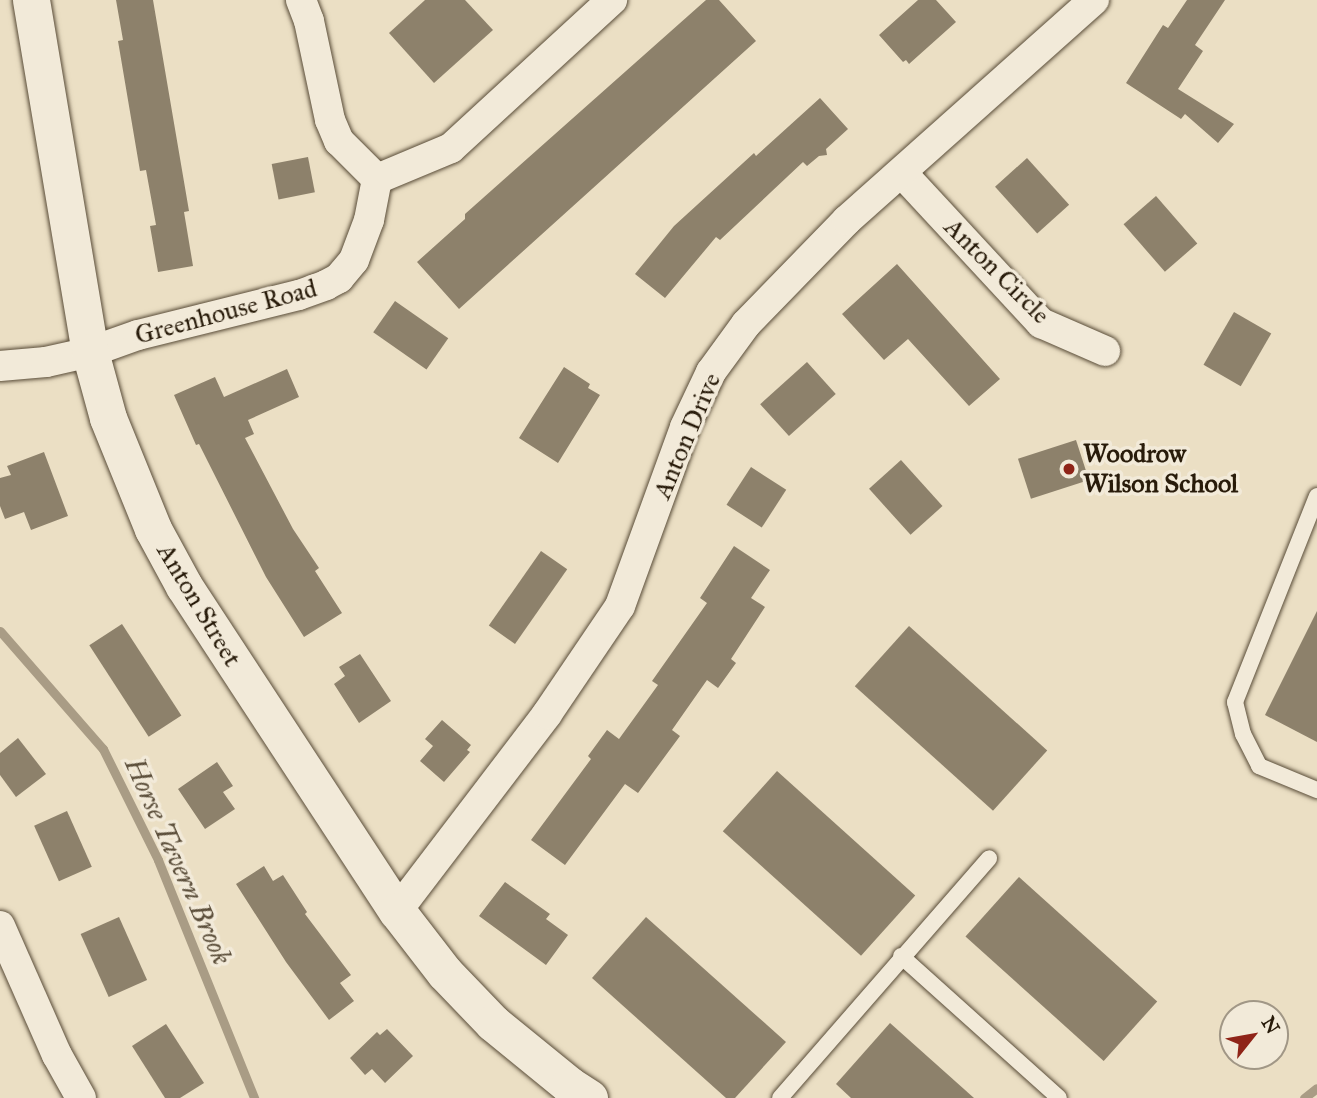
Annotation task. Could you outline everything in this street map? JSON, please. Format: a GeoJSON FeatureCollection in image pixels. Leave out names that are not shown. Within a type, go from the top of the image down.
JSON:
{"type":"FeatureCollection","features":[{"type":"Feature","properties":{"kind":"street","name":"Anton Street"},"geometry":{"type":"LineString","coordinates":[[31,0],[90,352],[108,418],[128,474],[184,586],[397,911],[445,973],[493,1023],[589,1098]]}},
{"type":"Feature","properties":{"kind":"street"},"geometry":{"type":"LineString","coordinates":[[301,0],[309,21],[330,120],[339,141],[377,179],[451,148],[612,0]]}},
{"type":"Feature","properties":{"kind":"street","name":"Anton Drive"},"geometry":{"type":"LineString","coordinates":[[397,911],[547,714],[620,606],[685,427],[711,372],[746,324],[796,270],[1094,0]]}},
{"type":"Feature","properties":{"kind":"street","name":"Anton Circle"},"geometry":{"type":"LineString","coordinates":[[902,173],[1041,323],[1105,351]]}},
{"type":"Feature","properties":{"kind":"street","name":"Greenhouse Road"},"geometry":{"type":"LineString","coordinates":[[0,366],[46,362],[90,352],[138,335],[299,295],[339,278],[354,260],[369,220],[377,179]]}},
{"type":"Feature","properties":{"kind":"street"},"geometry":{"type":"LineString","coordinates":[[0,926],[57,1055],[81,1098]]}},
{"type":"Feature","properties":{"kind":"lane"},"geometry":{"type":"LineString","coordinates":[[1317,496],[1235,702],[1242,734],[1259,766],[1317,790]]}},
{"type":"Feature","properties":{"kind":"lane"},"geometry":{"type":"LineString","coordinates":[[780,1098],[989,858]]}},
{"type":"Feature","properties":{"kind":"lane"},"geometry":{"type":"LineString","coordinates":[[901,956],[1059,1098]]}},
{"type":"Feature","properties":{"kind":"building"},"geometry":{"type":"Polygon","coordinates":[[[116,0],[153,0],[189,211],[184,212],[193,266],[158,272],[150,226],[156,225],[146,170],[140,171],[118,41],[123,40],[116,0]]]}},
{"type":"Feature","properties":{"kind":"building"},"geometry":{"type":"Polygon","coordinates":[[[425,0],[465,0],[493,30],[434,83],[389,33],[425,0]]]}},
{"type":"Feature","properties":{"kind":"building"},"geometry":{"type":"Polygon","coordinates":[[[706,0],[719,0],[756,41],[459,309],[417,262],[465,219],[465,214],[706,0]]]}},
{"type":"Feature","properties":{"kind":"building"},"geometry":{"type":"Polygon","coordinates":[[[918,0],[936,0],[956,22],[909,64],[906,60],[903,62],[879,35],[918,0]]]}},
{"type":"Feature","properties":{"kind":"building"},"geometry":{"type":"Polygon","coordinates":[[[1187,0],[1225,0],[1195,45],[1203,51],[1178,89],[1234,124],[1218,143],[1185,114],[1181,119],[1126,83],[1163,25],[1168,28],[1187,0]]]}},
{"type":"Feature","properties":{"kind":"building"},"geometry":{"type":"Polygon","coordinates":[[[820,98],[848,129],[826,149],[827,155],[819,156],[807,166],[803,162],[720,240],[716,237],[665,298],[635,274],[674,226],[754,153],[756,156],[820,98]]]}},
{"type":"Feature","properties":{"kind":"building"},"geometry":{"type":"Polygon","coordinates":[[[308,157],[315,192],[279,199],[272,164],[308,157]]]}},
{"type":"Feature","properties":{"kind":"building"},"geometry":{"type":"Polygon","coordinates":[[[1027,158],[1069,205],[1037,234],[995,187],[1027,158]]]}},
{"type":"Feature","properties":{"kind":"building"},"geometry":{"type":"Polygon","coordinates":[[[1156,196],[1197,244],[1165,272],[1124,224],[1156,196]]]}},
{"type":"Feature","properties":{"kind":"building"},"geometry":{"type":"Polygon","coordinates":[[[897,264],[1000,379],[969,406],[908,339],[884,360],[842,314],[897,264]]]}},
{"type":"Feature","properties":{"kind":"building"},"geometry":{"type":"Polygon","coordinates":[[[395,301],[448,338],[426,369],[373,332],[395,301]]]}},
{"type":"Feature","properties":{"kind":"building"},"geometry":{"type":"Polygon","coordinates":[[[1234,312],[1271,334],[1241,386],[1204,365],[1234,312]]]}},
{"type":"Feature","properties":{"kind":"building"},"geometry":{"type":"Polygon","coordinates":[[[807,362],[836,394],[789,436],[760,404],[807,362]]]}},
{"type":"Feature","properties":{"kind":"building"},"geometry":{"type":"Polygon","coordinates":[[[564,367],[590,384],[588,388],[600,395],[558,463],[519,438],[564,367]]]}},
{"type":"Feature","properties":{"kind":"building"},"geometry":{"type":"Polygon","coordinates":[[[287,369],[299,397],[248,420],[254,434],[245,438],[293,529],[319,568],[315,571],[342,613],[304,637],[266,577],[199,444],[196,445],[174,395],[215,377],[224,397],[287,369]]]}},
{"type":"Feature","properties":{"kind":"building"},"geometry":{"type":"Polygon","coordinates":[[[1076,440],[1089,480],[1031,499],[1018,459],[1076,440]]]}},
{"type":"Feature","properties":{"kind":"building"},"geometry":{"type":"Polygon","coordinates":[[[44,452],[68,516],[31,530],[24,512],[5,519],[0,506],[0,478],[11,475],[7,466],[44,452]]]}},
{"type":"Feature","properties":{"kind":"building"},"geometry":{"type":"Polygon","coordinates":[[[901,460],[942,506],[911,535],[869,489],[901,460]]]}},
{"type":"Feature","properties":{"kind":"building"},"geometry":{"type":"Polygon","coordinates":[[[751,467],[786,490],[762,528],[726,505],[751,467]]]}},
{"type":"Feature","properties":{"kind":"building"},"geometry":{"type":"Polygon","coordinates":[[[734,546],[770,570],[751,598],[765,607],[731,659],[736,663],[718,688],[707,680],[672,730],[680,736],[638,793],[625,784],[565,865],[531,840],[591,759],[588,756],[607,730],[619,739],[658,685],[652,681],[707,603],[700,598],[734,546]]]}},
{"type":"Feature","properties":{"kind":"building"},"geometry":{"type":"Polygon","coordinates":[[[541,551],[567,569],[515,644],[489,626],[541,551]]]}},
{"type":"Feature","properties":{"kind":"building"},"geometry":{"type":"Polygon","coordinates":[[[1317,611],[1317,742],[1265,715],[1317,611]]]}},
{"type":"Feature","properties":{"kind":"building"},"geometry":{"type":"Polygon","coordinates":[[[122,624],[181,715],[149,737],[89,645],[122,624]]]}},
{"type":"Feature","properties":{"kind":"building"},"geometry":{"type":"Polygon","coordinates":[[[909,626],[1047,750],[993,811],[855,686],[909,626]]]}},
{"type":"Feature","properties":{"kind":"building"},"geometry":{"type":"Polygon","coordinates":[[[360,654],[391,701],[359,723],[334,684],[345,676],[339,667],[360,654]]]}},
{"type":"Feature","properties":{"kind":"building"},"geometry":{"type":"Polygon","coordinates":[[[442,720],[471,745],[467,750],[470,752],[444,782],[420,761],[433,746],[425,739],[442,720]]]}},
{"type":"Feature","properties":{"kind":"building"},"geometry":{"type":"Polygon","coordinates":[[[18,738],[46,774],[16,797],[0,775],[0,753],[18,738]]]}},
{"type":"Feature","properties":{"kind":"building"},"geometry":{"type":"Polygon","coordinates":[[[217,762],[233,786],[223,792],[235,809],[205,829],[178,789],[217,762]]]}},
{"type":"Feature","properties":{"kind":"building"},"geometry":{"type":"Polygon","coordinates":[[[777,771],[915,895],[861,956],[723,831],[777,771]]]}},
{"type":"Feature","properties":{"kind":"building"},"geometry":{"type":"Polygon","coordinates":[[[67,811],[92,867],[59,881],[34,826],[67,811]]]}},
{"type":"Feature","properties":{"kind":"building"},"geometry":{"type":"Polygon","coordinates":[[[264,866],[273,881],[283,875],[307,912],[305,914],[351,975],[340,983],[354,1001],[329,1020],[286,962],[236,884],[264,866]]]}},
{"type":"Feature","properties":{"kind":"building"},"geometry":{"type":"Polygon","coordinates":[[[1019,877],[1157,1001],[1104,1061],[965,936],[1019,877]]]}},
{"type":"Feature","properties":{"kind":"building"},"geometry":{"type":"Polygon","coordinates":[[[505,882],[550,914],[546,919],[568,935],[546,965],[479,916],[505,882]]]}},
{"type":"Feature","properties":{"kind":"building"},"geometry":{"type":"Polygon","coordinates":[[[119,917],[147,980],[109,997],[81,934],[119,917]]]}},
{"type":"Feature","properties":{"kind":"building"},"geometry":{"type":"Polygon","coordinates":[[[646,917],[786,1042],[735,1098],[726,1098],[592,978],[646,917]]]}},
{"type":"Feature","properties":{"kind":"building"},"geometry":{"type":"Polygon","coordinates":[[[890,1023],[974,1098],[851,1098],[836,1084],[890,1023]]]}},
{"type":"Feature","properties":{"kind":"building"},"geometry":{"type":"Polygon","coordinates":[[[166,1024],[204,1083],[180,1098],[165,1098],[132,1046],[166,1024]]]}},
{"type":"Feature","properties":{"kind":"building"},"geometry":{"type":"Polygon","coordinates":[[[387,1029],[413,1056],[385,1083],[372,1069],[365,1075],[350,1058],[377,1032],[380,1035],[387,1029]]]}},
{"type":"Feature","properties":{"kind":"waterway","name":"Horse Tavern Brook"},"geometry":{"type":"LineString","coordinates":[[0,631],[103,749],[158,860],[254,1098]]}},
{"type":"Feature","properties":{"kind":"waterway","name":"Horse Tavern Brook"},"geometry":{"type":"LineString","coordinates":[[1304,1098],[1317,1088]]}},
{"type":"Feature","properties":{"kind":"place","name":"Woodrow Wilson School"},"geometry":{"type":"Point","coordinates":[1069,469]}}]}
